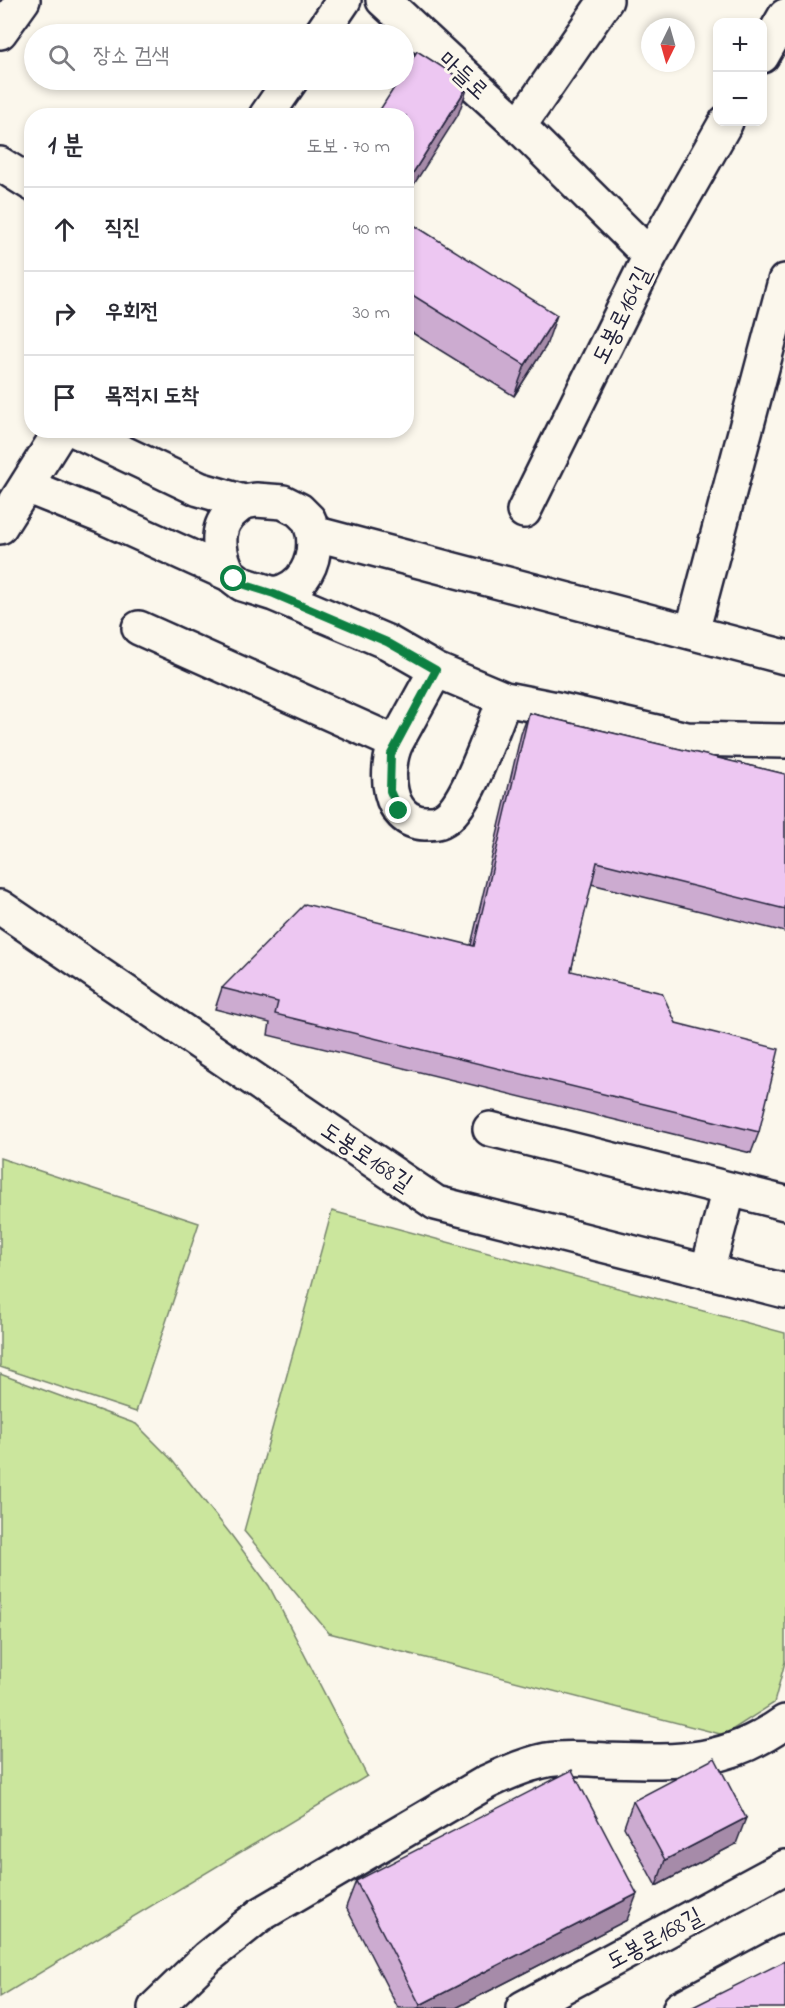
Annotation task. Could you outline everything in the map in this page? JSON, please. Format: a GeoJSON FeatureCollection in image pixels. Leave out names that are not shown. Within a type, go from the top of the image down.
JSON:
{"type":"FeatureCollection","features":[{"type":"Feature","properties":{"kind":"street"},"geometry":{"type":"LineString","coordinates":[[0,32],[23,0]]}},
{"type":"Feature","properties":{"kind":"street"},"geometry":{"type":"LineString","coordinates":[[328,24],[344,0]]}},
{"type":"Feature","properties":{"kind":"street","name":"마들로"},"geometry":{"type":"LineString","coordinates":[[383,0],[409,24]]}},
{"type":"Feature","properties":{"kind":"street"},"geometry":{"type":"LineString","coordinates":[[519,126],[606,0]]}},
{"type":"Feature","properties":{"kind":"street"},"geometry":{"type":"LineString","coordinates":[[767,47],[785,16]]}},
{"type":"Feature","properties":{"kind":"street","name":"마들로"},"geometry":{"type":"LineString","coordinates":[[414,29],[519,126],[650,256]]}},
{"type":"Feature","properties":{"kind":"street"},"geometry":{"type":"LineString","coordinates":[[272,108],[284,90]]}},
{"type":"Feature","properties":{"kind":"street","name":"도봉로164길"},"geometry":{"type":"LineString","coordinates":[[524,511],[650,256],[724,126]]}},
{"type":"Feature","properties":{"kind":"street"},"geometry":{"type":"LineString","coordinates":[[0,164],[24,179]]}},
{"type":"Feature","properties":{"kind":"street"},"geometry":{"type":"LineString","coordinates":[[692,632],[785,282]]}},
{"type":"Feature","properties":{"kind":"street"},"geometry":{"type":"LineString","coordinates":[[0,527],[56,438]]}},
{"type":"Feature","properties":{"kind":"street"},"geometry":{"type":"LineString","coordinates":[[92,438],[199,489],[244,502],[256,500],[284,502],[299,510],[309,520],[313,533],[314,542],[309,569],[303,578],[292,587],[274,594]]}},
{"type":"Feature","properties":{"kind":"street"},"geometry":{"type":"LineString","coordinates":[[26,486],[101,516],[229,574],[242,584],[274,594],[387,642],[436,670],[505,699],[687,739],[785,741]]}},
{"type":"Feature","properties":{"kind":"street"},"geometry":{"type":"LineString","coordinates":[[229,574],[223,562],[219,544],[222,527],[228,516],[244,502]]}},
{"type":"Feature","properties":{"kind":"street"},"geometry":{"type":"LineString","coordinates":[[313,533],[785,657]]}},
{"type":"Feature","properties":{"kind":"street"},"geometry":{"type":"LineString","coordinates":[[139,628],[396,743]]}},
{"type":"Feature","properties":{"kind":"street"},"geometry":{"type":"LineString","coordinates":[[436,670],[391,754],[390,791],[399,811],[416,823],[439,823],[449,815],[462,797],[505,699]]}},
{"type":"Feature","properties":{"kind":"street","name":"도봉로168길"},"geometry":{"type":"LineString","coordinates":[[0,907],[436,1203],[785,1291]]}},
{"type":"Feature","properties":{"kind":"street"},"geometry":{"type":"LineString","coordinates":[[490,1129],[785,1203]]}},
{"type":"Feature","properties":{"kind":"street"},"geometry":{"type":"LineString","coordinates":[[707,1272],[729,1189]]}},
{"type":"Feature","properties":{"kind":"street"},"geometry":{"type":"LineString","coordinates":[[155,2008],[208,1957],[260,1915],[487,1782],[525,1766],[548,1760],[668,1761],[709,1757],[750,1744],[785,1722]]}},
{"type":"Feature","properties":{"kind":"street","name":"도봉로168길"},"geometry":{"type":"LineString","coordinates":[[523,2008],[785,1867]]}},
{"type":"Feature","properties":{"kind":"street"},"geometry":{"type":"LineString","coordinates":[[680,2008],[785,1952]]}},
{"type":"Feature","properties":{"kind":"green space"},"geometry":{"type":"Polygon","coordinates":[[[0,1158],[199,1223],[136,1412],[0,1367],[0,1158]]]}},
{"type":"Feature","properties":{"kind":"green space"},"geometry":{"type":"Polygon","coordinates":[[[332,1211],[785,1333],[785,1662],[774,1703],[724,1735],[329,1633],[244,1531],[332,1211]]]}},
{"type":"Feature","properties":{"kind":"green space"},"geometry":{"type":"Polygon","coordinates":[[[0,1374],[136,1424],[171,1459],[269,1586],[367,1776],[0,1997],[0,1374]]]}},
{"type":"Feature","properties":{"kind":"building"},"geometry":{"type":"Polygon","coordinates":[[[417,51],[469,84],[414,171],[414,108],[381,108],[393,90],[414,90],[414,56],[417,51]]]}},
{"type":"Feature","properties":{"kind":"building"},"geometry":{"type":"Polygon","coordinates":[[[414,225],[557,315],[525,365],[414,296],[414,225]]]}},
{"type":"Feature","properties":{"kind":"building"},"geometry":{"type":"Polygon","coordinates":[[[529,713],[785,774],[785,909],[597,862],[571,971],[662,993],[676,1023],[779,1049],[759,1132],[275,1014],[278,1002],[222,988],[305,904],[474,946],[529,713]]]}},
{"type":"Feature","properties":{"kind":"building"},"geometry":{"type":"Polygon","coordinates":[[[715,1758],[746,1818],[665,1860],[633,1801],[715,1758]]]}},
{"type":"Feature","properties":{"kind":"building"},"geometry":{"type":"Polygon","coordinates":[[[572,1770],[637,1894],[420,2005],[356,1881],[572,1770]]]}},
{"type":"Feature","properties":{"kind":"building"},"geometry":{"type":"Polygon","coordinates":[[[785,1961],[785,2008],[691,2008],[785,1961]]]}},
{"type":"Feature","properties":{"kind":"route"},"geometry":{"type":"LineString","coordinates":[[234,579],[387,642],[436,670],[391,754],[390,791],[399,811]]}}]}
